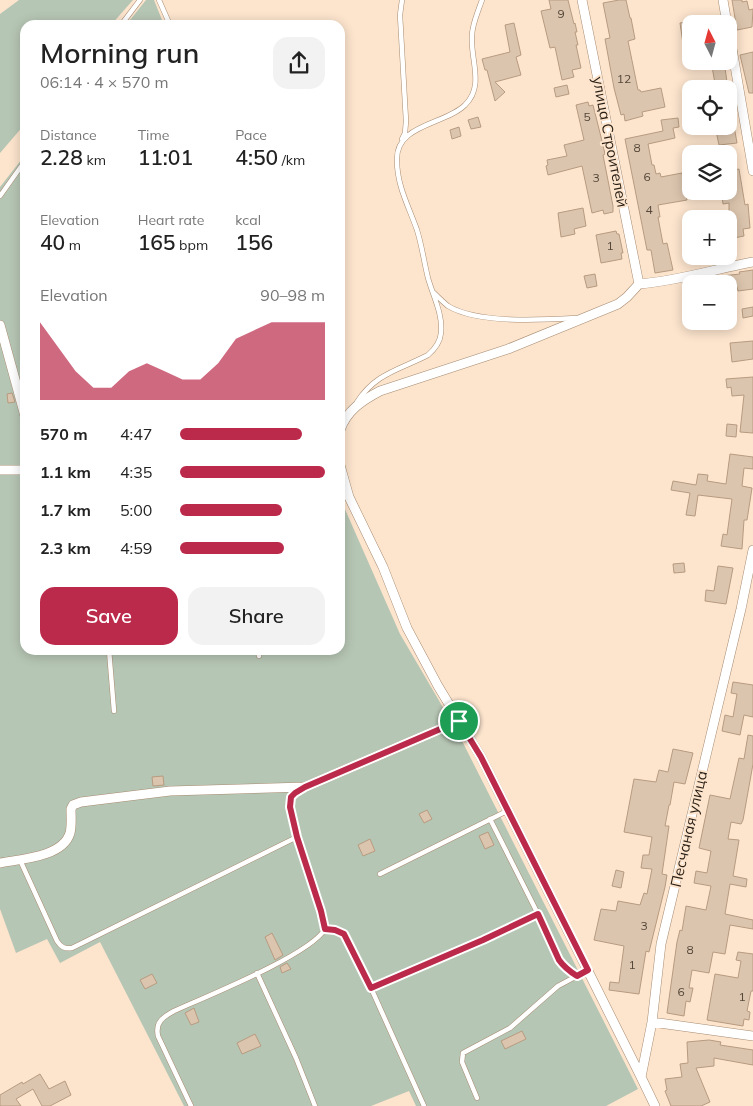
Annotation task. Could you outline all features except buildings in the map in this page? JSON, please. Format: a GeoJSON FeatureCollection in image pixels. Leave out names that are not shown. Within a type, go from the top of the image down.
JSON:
{"type":"FeatureCollection","features":[{"type":"Feature","properties":{"kind":"street","name":"улица Строителей"},"geometry":{"type":"LineString","coordinates":[[582,0],[639,284]]}},
{"type":"Feature","properties":{"kind":"street"},"geometry":{"type":"LineString","coordinates":[[723,0],[726,15]]}},
{"type":"Feature","properties":{"kind":"street"},"geometry":{"type":"LineString","coordinates":[[736,70],[753,171]]}},
{"type":"Feature","properties":{"kind":"street"},"geometry":{"type":"LineString","coordinates":[[345,419],[364,399],[380,391],[508,349],[618,304],[639,284],[665,282],[718,268],[753,262]]}},
{"type":"Feature","properties":{"kind":"street"},"geometry":{"type":"LineString","coordinates":[[0,324],[20,398]]}},
{"type":"Feature","properties":{"kind":"street"},"geometry":{"type":"LineString","coordinates":[[0,470],[20,470]]}},
{"type":"Feature","properties":{"kind":"street"},"geometry":{"type":"LineString","coordinates":[[345,482],[349,496],[380,561],[407,628],[434,679],[481,757],[655,1106]]}},
{"type":"Feature","properties":{"kind":"street","name":"Песчаная улица"},"geometry":{"type":"LineString","coordinates":[[641,1077],[652,1022],[661,944],[741,609],[753,550]]}},
{"type":"Feature","properties":{"kind":"street"},"geometry":{"type":"LineString","coordinates":[[0,863],[48,852],[65,843],[71,828],[71,809],[73,805],[81,802],[170,791],[305,787],[459,721]]}},
{"type":"Feature","properties":{"kind":"street"},"geometry":{"type":"LineString","coordinates":[[652,1022],[753,1036]]}},
{"type":"Feature","properties":{"kind":"lane"},"geometry":{"type":"LineString","coordinates":[[125,20],[140,0]]}},
{"type":"Feature","properties":{"kind":"lane"},"geometry":{"type":"LineString","coordinates":[[159,0],[168,20]]}},
{"type":"Feature","properties":{"kind":"lane"},"geometry":{"type":"LineString","coordinates":[[352,410],[363,392],[371,384],[381,377],[428,355],[440,340],[441,325],[433,292],[417,231],[401,187],[396,160],[397,152],[405,133],[406,121],[400,15],[402,0]]}},
{"type":"Feature","properties":{"kind":"lane"},"geometry":{"type":"LineString","coordinates":[[401,143],[407,136],[458,110],[470,100],[476,82],[472,36],[473,26],[482,0]]}},
{"type":"Feature","properties":{"kind":"lane"},"geometry":{"type":"LineString","coordinates":[[0,196],[20,168]]}},
{"type":"Feature","properties":{"kind":"lane"},"geometry":{"type":"LineString","coordinates":[[433,292],[449,306],[474,314],[515,319],[582,318]]}},
{"type":"Feature","properties":{"kind":"lane"},"geometry":{"type":"LineString","coordinates":[[109,655],[114,711]]}},
{"type":"Feature","properties":{"kind":"lane"},"geometry":{"type":"LineString","coordinates":[[190,1106],[158,1036],[156,1030],[158,1023],[163,1017],[174,1011],[257,973],[310,945],[322,935],[325,929],[297,837],[290,802],[295,793],[305,787]]}},
{"type":"Feature","properties":{"kind":"lane"},"geometry":{"type":"LineString","coordinates":[[380,874],[507,811]]}},
{"type":"Feature","properties":{"kind":"lane"},"geometry":{"type":"LineString","coordinates":[[490,819],[559,960],[568,971],[577,976]]}},
{"type":"Feature","properties":{"kind":"lane"},"geometry":{"type":"LineString","coordinates":[[20,859],[57,941],[61,947],[67,949],[297,837]]}},
{"type":"Feature","properties":{"kind":"lane"},"geometry":{"type":"LineString","coordinates":[[371,988],[538,914]]}},
{"type":"Feature","properties":{"kind":"lane"},"geometry":{"type":"LineString","coordinates":[[325,929],[335,930],[344,934],[371,988],[424,1106]]}},
{"type":"Feature","properties":{"kind":"lane"},"geometry":{"type":"LineString","coordinates":[[477,1098],[462,1062],[463,1053],[510,1028],[558,986],[588,970]]}},
{"type":"Feature","properties":{"kind":"lane"},"geometry":{"type":"LineString","coordinates":[[257,973],[296,1058],[315,1106]]}},
{"type":"Feature","properties":{"kind":"green space"},"geometry":{"type":"Polygon","coordinates":[[[19,0],[133,0],[115,20],[20,20],[20,130],[0,153],[0,14],[19,0]]]}},
{"type":"Feature","properties":{"kind":"green space"},"geometry":{"type":"Polygon","coordinates":[[[146,0],[154,0],[162,20],[130,20],[146,0]]]}},
{"type":"Feature","properties":{"kind":"green space"},"geometry":{"type":"Polygon","coordinates":[[[20,161],[20,655],[345,655],[345,509],[400,634],[458,733],[638,1089],[606,1106],[416,1106],[409,1091],[371,1106],[184,1106],[100,942],[60,963],[47,939],[16,953],[0,909],[0,187],[20,161]]]}},
{"type":"Feature","properties":{"kind":"route"},"geometry":{"type":"LineString","coordinates":[[459,721],[481,757],[588,970],[577,976],[568,971],[559,960],[538,914],[371,988],[344,934],[340,931],[325,929],[291,814],[291,797],[305,787],[459,721]]}}]}
